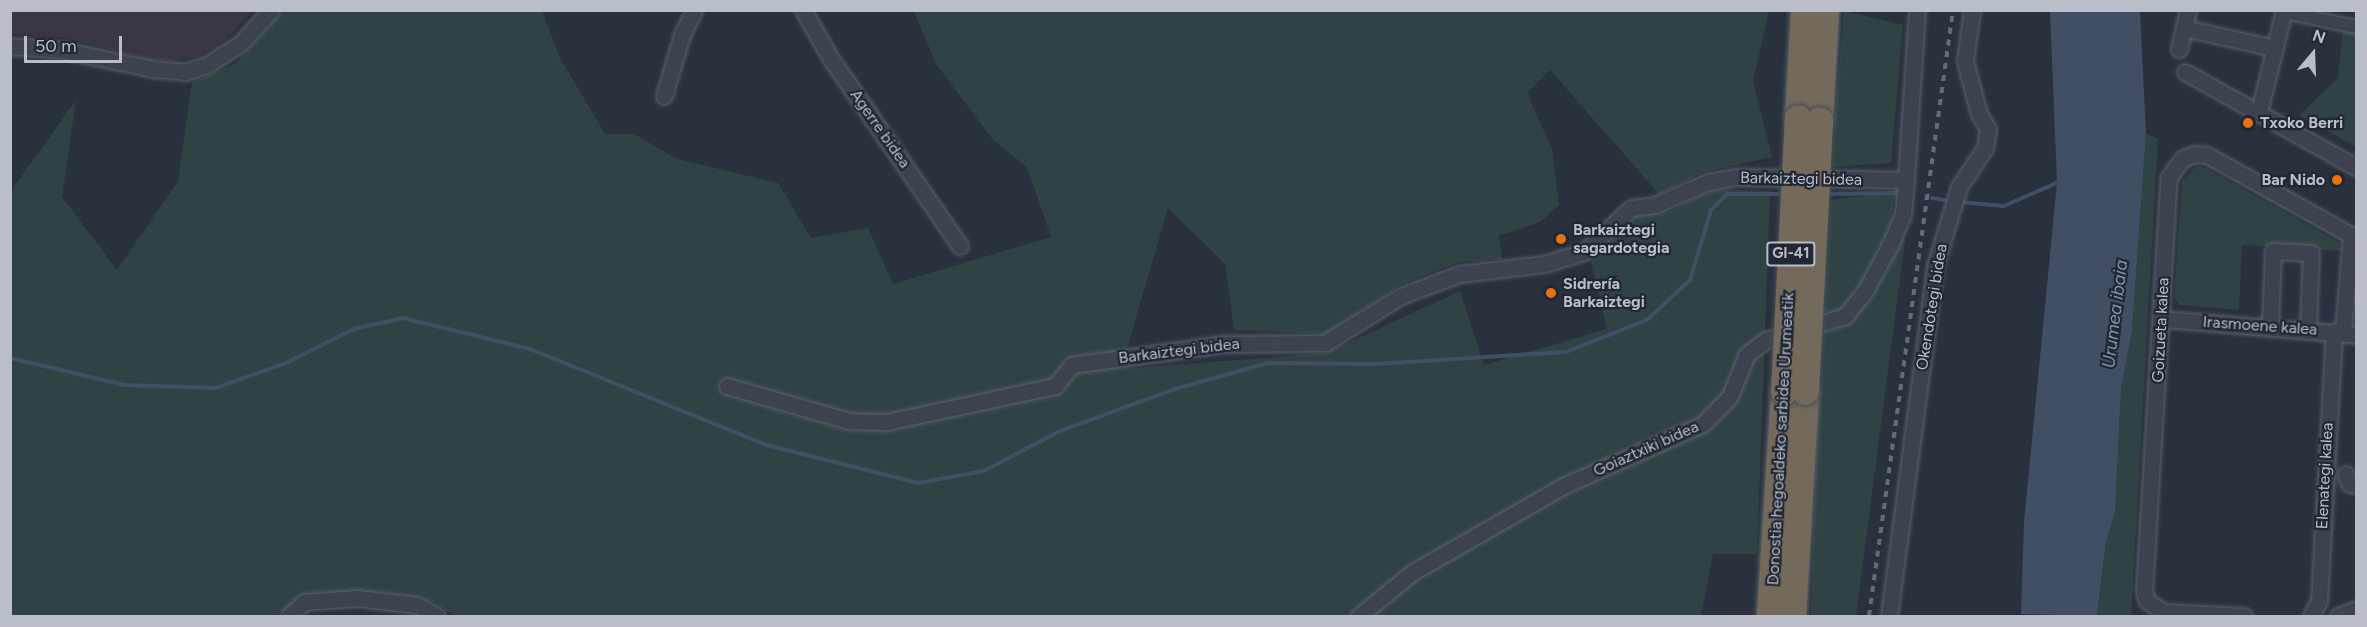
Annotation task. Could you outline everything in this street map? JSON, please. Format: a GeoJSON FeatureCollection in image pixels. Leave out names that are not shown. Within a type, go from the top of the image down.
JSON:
{"type":"FeatureCollection","features":[{"type":"Feature","properties":{"kind":"highway","name":"Donostia hegoaldeko sarbidea Urumeatik"},"geometry":{"type":"LineString","coordinates":[[1804,10],[1809,119]]}},
{"type":"Feature","properties":{"kind":"highway","name":"Donostia hegoaldeko sarbidea Urumeatik"},"geometry":{"type":"LineString","coordinates":[[1792,616],[1795,391],[1809,119],[1825,10]]}},
{"type":"Feature","properties":{"kind":"highway","name":"Donostia hegoaldeko sarbidea Urumeatik"},"geometry":{"type":"LineString","coordinates":[[1770,616],[1795,391]]}},
{"type":"Feature","properties":{"kind":"street"},"geometry":{"type":"LineString","coordinates":[[10,46],[62,50],[153,69],[184,72],[207,65],[241,44],[271,10]]}},
{"type":"Feature","properties":{"kind":"street"},"geometry":{"type":"LineString","coordinates":[[664,96],[682,35],[694,10]]}},
{"type":"Feature","properties":{"kind":"street","name":"Agerre bidea"},"geometry":{"type":"LineString","coordinates":[[804,10],[831,59],[960,246]]}},
{"type":"Feature","properties":{"kind":"street"},"geometry":{"type":"LineString","coordinates":[[1906,180],[1917,10]]}},
{"type":"Feature","properties":{"kind":"street","name":"Okendotegi bidea"},"geometry":{"type":"LineString","coordinates":[[1889,616],[1935,266],[1959,187],[1985,148],[1988,129],[1979,114],[1965,61],[1972,10]]}},
{"type":"Feature","properties":{"kind":"street"},"geometry":{"type":"LineString","coordinates":[[2179,49],[2188,10]]}},
{"type":"Feature","properties":{"kind":"street"},"geometry":{"type":"LineString","coordinates":[[2259,112],[2281,11],[2356,27]]}},
{"type":"Feature","properties":{"kind":"street"},"geometry":{"type":"LineString","coordinates":[[2184,28],[2274,48]]}},
{"type":"Feature","properties":{"kind":"street"},"geometry":{"type":"LineString","coordinates":[[2185,72],[2356,167]]}},
{"type":"Feature","properties":{"kind":"street","name":"Goizueta kalea"},"geometry":{"type":"LineString","coordinates":[[2244,616],[2163,612],[2154,607],[2144,592],[2163,319],[2169,177],[2175,165],[2194,154],[2207,155],[2354,236]]}},
{"type":"Feature","properties":{"kind":"street","name":"Barkaiztegi bidea"},"geometry":{"type":"LineString","coordinates":[[727,386],[849,421],[888,422],[1055,386],[1072,365],[1224,344],[1325,342],[1401,296],[1459,274],[1544,264],[1584,252],[1631,208],[1655,206],[1708,182],[1745,177],[1906,180]]}},
{"type":"Feature","properties":{"kind":"street","name":"Goiaztxiki bidea"},"geometry":{"type":"LineString","coordinates":[[1359,616],[1413,572],[1563,486],[1703,424],[1730,396],[1747,354],[1766,340],[1845,316],[1865,291],[1890,245],[1903,213],[1906,180]]}},
{"type":"Feature","properties":{"kind":"street","name":"Elenategi kalea"},"geometry":{"type":"LineString","coordinates":[[2311,616],[2319,602],[2354,236]]}},
{"type":"Feature","properties":{"kind":"street"},"geometry":{"type":"LineString","coordinates":[[2270,326],[2273,251],[2311,253],[2308,328]]}},
{"type":"Feature","properties":{"kind":"street","name":"Irasmoene kalea"},"geometry":{"type":"LineString","coordinates":[[2163,319],[2308,328],[2345,333]]}},
{"type":"Feature","properties":{"kind":"street"},"geometry":{"type":"LineString","coordinates":[[289,616],[304,602],[357,598],[417,605],[437,616]]}},
{"type":"Feature","properties":{"kind":"street"},"geometry":{"type":"LineString","coordinates":[[2338,616],[2356,609]]}},
{"type":"Feature","properties":{"kind":"shaded area"},"geometry":{"type":"Polygon","coordinates":[[[11,10],[253,11],[217,48],[197,57],[172,61],[152,60],[62,37],[11,34],[11,10]]]}},
{"type":"Feature","properties":{"kind":"shaded area"},"geometry":{"type":"Polygon","coordinates":[[[283,11],[542,11],[560,58],[605,134],[634,134],[677,159],[778,183],[811,238],[868,228],[893,284],[1051,237],[1027,167],[993,140],[936,64],[914,11],[1769,11],[1753,81],[1772,157],[1704,172],[1659,194],[1550,70],[1527,93],[1552,149],[1559,205],[1540,222],[1499,236],[1502,259],[1458,262],[1402,284],[1325,334],[1234,330],[1225,264],[1168,208],[1121,369],[1326,353],[1460,291],[1484,365],[1607,329],[1591,262],[1640,213],[1668,212],[1715,189],[1770,191],[1757,554],[1713,554],[1701,616],[455,616],[434,602],[388,593],[306,595],[275,616],[11,616],[11,191],[76,100],[62,197],[117,270],[178,181],[192,82],[235,64],[283,11]]]}},
{"type":"Feature","properties":{"kind":"shaded area"},"geometry":{"type":"Polygon","coordinates":[[[1844,11],[1903,25],[1891,163],[1831,167],[1844,11]]]}},
{"type":"Feature","properties":{"kind":"shaded area"},"geometry":{"type":"Polygon","coordinates":[[[2343,31],[2356,33],[2356,147],[2299,115],[2338,78],[2343,31]]]}},
{"type":"Feature","properties":{"kind":"shaded area"},"geometry":{"type":"Polygon","coordinates":[[[2146,134],[2158,138],[2131,616],[2097,616],[2106,542],[2115,513],[2121,389],[2132,331],[2146,134]]]}},
{"type":"Feature","properties":{"kind":"shaded area"},"geometry":{"type":"Polygon","coordinates":[[[2196,166],[2207,169],[2340,243],[2341,251],[2242,245],[2239,310],[2180,305],[2174,298],[2182,181],[2196,166]]]}},
{"type":"Feature","properties":{"kind":"shaded area"},"geometry":{"type":"Polygon","coordinates":[[[1895,192],[1891,220],[1905,240],[1856,616],[1811,616],[1819,341],[1829,200],[1895,192]]]}},
{"type":"Feature","properties":{"kind":"water","name":"Urumea ibaia"},"geometry":{"type":"Polygon","coordinates":[[[2050,11],[2140,11],[2146,134],[2132,331],[2121,389],[2115,513],[2106,542],[2097,616],[2021,614],[2024,522],[2057,183],[2050,11]]]}},
{"type":"Feature","properties":{"kind":"waterway"},"geometry":{"type":"LineString","coordinates":[[1960,202],[2004,206],[2061,181]]}},
{"type":"Feature","properties":{"kind":"waterway"},"geometry":{"type":"LineString","coordinates":[[1826,194],[1897,193]]}},
{"type":"Feature","properties":{"kind":"waterway"},"geometry":{"type":"LineString","coordinates":[[10,358],[125,385],[216,388],[286,363],[354,329],[403,318],[530,349],[766,445],[918,483],[984,471],[1060,431],[1175,389],[1268,363],[1375,364],[1566,352],[1647,320],[1690,280],[1711,210],[1727,194],[1786,194]]}},
{"type":"Feature","properties":{"kind":"waterway"},"geometry":{"type":"LineString","coordinates":[[1932,198],[1952,201]]}},
{"type":"Feature","properties":{"kind":"railway"},"geometry":{"type":"LineString","coordinates":[[1869,616],[1953,10]]}},
{"type":"Feature","properties":{"kind":"place","name":"Txoko Berri"},"geometry":{"type":"Point","coordinates":[2248,123]}},
{"type":"Feature","properties":{"kind":"place","name":"Bar Nido"},"geometry":{"type":"Point","coordinates":[2337,180]}},
{"type":"Feature","properties":{"kind":"place","name":"Barkaiztegi sagardotegia"},"geometry":{"type":"Point","coordinates":[1561,239]}},
{"type":"Feature","properties":{"kind":"place","name":"Sidrería Barkaiztegi"},"geometry":{"type":"Point","coordinates":[1551,293]}}]}
